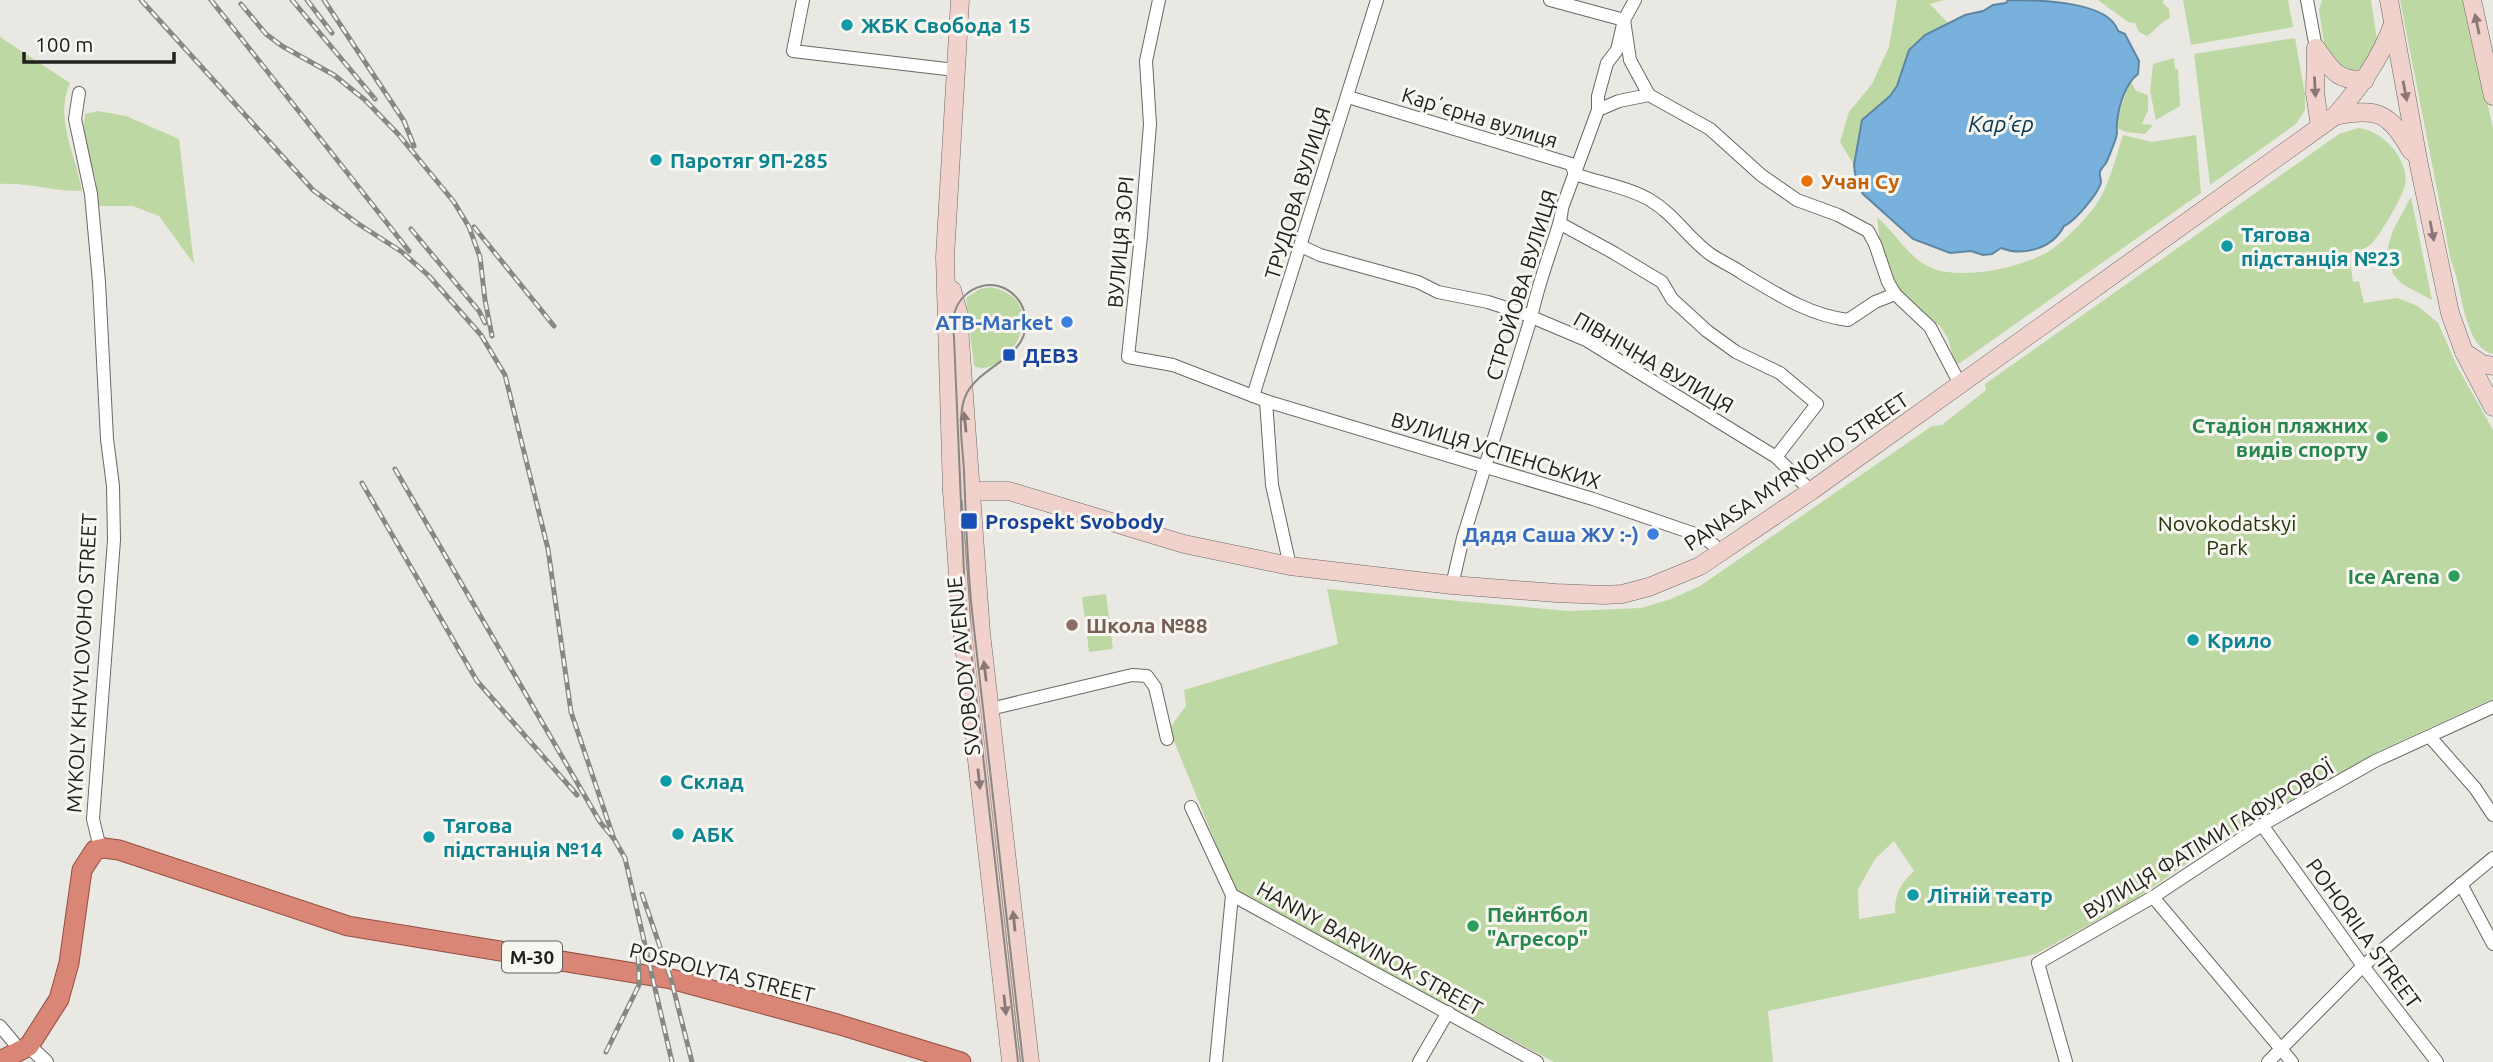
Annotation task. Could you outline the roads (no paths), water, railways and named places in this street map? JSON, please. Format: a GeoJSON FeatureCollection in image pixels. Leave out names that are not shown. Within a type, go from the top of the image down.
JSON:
{"type":"FeatureCollection","features":[{"type":"Feature","properties":{"kind":"highway"},"geometry":{"type":"LineString","coordinates":[[0,1061],[25,1048],[60,999],[69,963],[82,870],[95,850],[104,848]]}},
{"type":"Feature","properties":{"kind":"highway","name":"POSPOLYTA STREET"},"geometry":{"type":"LineString","coordinates":[[104,848],[143,858],[348,926],[389,935],[671,979],[837,1024],[961,1062]]}},
{"type":"Feature","properties":{"kind":"main road","name":"SVOBODY AVENUE"},"geometry":{"type":"LineString","coordinates":[[960,0],[945,267],[952,491],[961,618],[1011,1062]]}},
{"type":"Feature","properties":{"kind":"main road"},"geometry":{"type":"LineString","coordinates":[[2389,0],[2440,271],[2464,352],[2493,407]]}},
{"type":"Feature","properties":{"kind":"main road"},"geometry":{"type":"LineString","coordinates":[[2472,0],[2493,96]]}},
{"type":"Feature","properties":{"kind":"main road"},"geometry":{"type":"LineString","coordinates":[[2336,116],[2365,80],[2385,45],[2392,24]]}},
{"type":"Feature","properties":{"kind":"main road"},"geometry":{"type":"LineString","coordinates":[[2316,48],[2335,75],[2351,81],[2365,80]]}},
{"type":"Feature","properties":{"kind":"main road"},"geometry":{"type":"LineString","coordinates":[[2316,48],[2315,93],[2320,126]]}},
{"type":"Feature","properties":{"kind":"main road"},"geometry":{"type":"LineString","coordinates":[[2336,116],[2358,111],[2374,112],[2389,120],[2401,133],[2419,164]]}},
{"type":"Feature","properties":{"kind":"main road","name":"PANASA MYRNOHO STREET"},"geometry":{"type":"LineString","coordinates":[[952,491],[1009,491],[1184,544],[1290,566],[1452,585],[1556,593],[1622,594],[1676,578],[1718,554],[1961,386],[2336,116]]}},
{"type":"Feature","properties":{"kind":"main road","name":"SVOBODY AVENUE"},"geometry":{"type":"LineString","coordinates":[[945,267],[958,312],[978,605],[1030,1062]]}},
{"type":"Feature","properties":{"kind":"main road"},"geometry":{"type":"LineString","coordinates":[[2464,352],[2474,360],[2493,366]]}},
{"type":"Feature","properties":{"kind":"street"},"geometry":{"type":"LineString","coordinates":[[803,0],[793,51],[955,70]]}},
{"type":"Feature","properties":{"kind":"street","name":"ВУЛИЦЯ ЗОРІ"},"geometry":{"type":"LineString","coordinates":[[1159,0],[1146,61],[1150,124],[1128,357],[1173,365],[1253,396]]}},
{"type":"Feature","properties":{"kind":"street","name":"ТРУДОВА ВУЛИЦЯ"},"geometry":{"type":"LineString","coordinates":[[1253,396],[1377,0]]}},
{"type":"Feature","properties":{"kind":"street"},"geometry":{"type":"LineString","coordinates":[[1550,0],[1624,20],[1630,60],[1649,95],[1710,129],[1761,175],[1797,200],[1838,215],[1868,231],[1895,294],[1930,327],[1961,386]]}},
{"type":"Feature","properties":{"kind":"street","name":"СТРОЙОВА ВУЛИЦЯ"},"geometry":{"type":"LineString","coordinates":[[1452,585],[1463,538],[1531,318],[1535,297],[1561,224],[1562,208],[1598,110],[1601,82],[1607,63],[1617,50],[1624,20],[1634,0]]}},
{"type":"Feature","properties":{"kind":"street"},"geometry":{"type":"LineString","coordinates":[[2307,0],[2316,48]]}},
{"type":"Feature","properties":{"kind":"street","name":"MYKOLY KHVYLOVOHO STREET"},"geometry":{"type":"LineString","coordinates":[[79,93],[75,120],[91,194],[99,282],[107,439],[113,486],[114,540],[93,819],[98,840],[104,848]]}},
{"type":"Feature","properties":{"kind":"street"},"geometry":{"type":"LineString","coordinates":[[1598,110],[1619,101],[1649,95]]}},
{"type":"Feature","properties":{"kind":"street","name":"Карʼєрна вулиця"},"geometry":{"type":"LineString","coordinates":[[1348,97],[1571,164],[1575,174],[1600,184],[1637,193],[1653,201],[1709,253],[1793,304],[1817,314],[1849,320],[1875,302],[1895,294]]}},
{"type":"Feature","properties":{"kind":"street"},"geometry":{"type":"LineString","coordinates":[[1561,224],[1662,282],[1672,299],[1707,331],[1736,352],[1780,373],[1816,404],[1776,457]]}},
{"type":"Feature","properties":{"kind":"street","name":"ПІВНІЧНА ВУЛИЦЯ"},"geometry":{"type":"LineString","coordinates":[[1301,246],[1320,255],[1372,267],[1418,282],[1438,292],[1488,302],[1586,340],[1776,457],[1811,491]]}},
{"type":"Feature","properties":{"kind":"street","name":"ВУЛИЦЯ УСПЕНСЬКИХ"},"geometry":{"type":"LineString","coordinates":[[1253,396],[1702,536],[1714,545],[1718,554]]}},
{"type":"Feature","properties":{"kind":"street"},"geometry":{"type":"LineString","coordinates":[[1266,401],[1272,485],[1290,566]]}},
{"type":"Feature","properties":{"kind":"street"},"geometry":{"type":"LineString","coordinates":[[990,709],[1132,675],[1147,676],[1156,687],[1167,739]]}},
{"type":"Feature","properties":{"kind":"street","name":"ВУЛИЦЯ ФАТІМИ ГАФУРОВОЇ"},"geometry":{"type":"LineString","coordinates":[[2066,1062],[2038,963],[2153,897],[2262,825],[2375,761],[2493,708]]}},
{"type":"Feature","properties":{"kind":"street"},"geometry":{"type":"LineString","coordinates":[[2430,737],[2475,788],[2493,815]]}},
{"type":"Feature","properties":{"kind":"street","name":"HANNY BARVINOK STREET"},"geometry":{"type":"LineString","coordinates":[[1191,807],[1232,895],[1537,1062]]}},
{"type":"Feature","properties":{"kind":"street","name":"POHORILA STREET"},"geometry":{"type":"LineString","coordinates":[[2262,825],[2363,966],[2437,1062]]}},
{"type":"Feature","properties":{"kind":"street"},"geometry":{"type":"LineString","coordinates":[[2268,1062],[2363,966],[2493,858]]}},
{"type":"Feature","properties":{"kind":"street"},"geometry":{"type":"LineString","coordinates":[[2461,884],[2493,944]]}},
{"type":"Feature","properties":{"kind":"street"},"geometry":{"type":"LineString","coordinates":[[1216,1062],[1232,895]]}},
{"type":"Feature","properties":{"kind":"street"},"geometry":{"type":"LineString","coordinates":[[2153,897],[2292,1062]]}},
{"type":"Feature","properties":{"kind":"street"},"geometry":{"type":"LineString","coordinates":[[1419,1062],[1448,1012]]}},
{"type":"Feature","properties":{"kind":"street"},"geometry":{"type":"LineString","coordinates":[[0,1026],[46,1062]]}},
{"type":"Feature","properties":{"kind":"water","name":"Кар’єр"},"geometry":{"type":"Polygon","coordinates":[[[2008,0],[2069,4],[2101,13],[2112,21],[2118,31],[2125,34],[2139,61],[2138,74],[2126,89],[2121,102],[2117,136],[2100,171],[2101,182],[2096,193],[2053,240],[2028,251],[2001,248],[1992,254],[1983,255],[1971,251],[1950,253],[1913,239],[1863,194],[1856,181],[1854,165],[1862,120],[1890,96],[1897,86],[1909,50],[1925,35],[1965,15],[2006,3],[2008,0]]]}},
{"type":"Feature","properties":{"kind":"tram line"},"geometry":{"type":"LineString","coordinates":[[1018,1062],[965,598],[953,327],[953,317],[959,302],[973,290],[990,285],[1007,290],[1020,301],[1026,317],[1024,333],[1011,353],[971,386],[961,415],[961,434],[972,611],[1023,1062]]}},
{"type":"Feature","properties":{"kind":"railway"},"geometry":{"type":"LineString","coordinates":[[141,0],[313,190],[402,252],[429,276],[481,335],[505,375],[548,549],[571,712],[614,839]]}},
{"type":"Feature","properties":{"kind":"railway"},"geometry":{"type":"LineString","coordinates":[[211,0],[409,251]]}},
{"type":"Feature","properties":{"kind":"railway"},"geometry":{"type":"LineString","coordinates":[[292,0],[375,99]]}},
{"type":"Feature","properties":{"kind":"railway"},"geometry":{"type":"LineString","coordinates":[[307,0],[332,33]]}},
{"type":"Feature","properties":{"kind":"railway"},"geometry":{"type":"LineString","coordinates":[[324,0],[404,121],[414,146]]}},
{"type":"Feature","properties":{"kind":"railway"},"geometry":{"type":"LineString","coordinates":[[241,4],[266,34],[334,75],[365,100],[398,134],[454,202],[469,227],[480,257],[492,336]]}},
{"type":"Feature","properties":{"kind":"railway"},"geometry":{"type":"LineString","coordinates":[[474,227],[554,326]]}},
{"type":"Feature","properties":{"kind":"railway"},"geometry":{"type":"LineString","coordinates":[[411,229],[479,311],[485,323]]}},
{"type":"Feature","properties":{"kind":"railway"},"geometry":{"type":"LineString","coordinates":[[395,469],[600,822],[625,858],[672,1062]]}},
{"type":"Feature","properties":{"kind":"railway"},"geometry":{"type":"LineString","coordinates":[[362,483],[477,681],[577,795]]}},
{"type":"Feature","properties":{"kind":"railway"},"geometry":{"type":"LineString","coordinates":[[642,894],[671,979],[692,1062]]}},
{"type":"Feature","properties":{"kind":"railway"},"geometry":{"type":"LineString","coordinates":[[606,1052],[639,985],[638,948]]}},
{"type":"Feature","properties":{"kind":"place","name":"ЖБК Свобода 15"},"geometry":{"type":"Point","coordinates":[847,25]}},
{"type":"Feature","properties":{"kind":"place","name":"Паротяг 9П-285"},"geometry":{"type":"Point","coordinates":[656,160]}},
{"type":"Feature","properties":{"kind":"place","name":"Учан Су"},"geometry":{"type":"Point","coordinates":[1807,181]}},
{"type":"Feature","properties":{"kind":"place","name":"Тягова пiдстанцiя №23"},"geometry":{"type":"Point","coordinates":[2227,246]}},
{"type":"Feature","properties":{"kind":"place","name":"ATB-Market"},"geometry":{"type":"Point","coordinates":[1067,322]}},
{"type":"Feature","properties":{"kind":"place","name":"ДЕВЗ"},"geometry":{"type":"Point","coordinates":[1009,355]}},
{"type":"Feature","properties":{"kind":"place","name":"Стадіон пляжних видів спорту"},"geometry":{"type":"Point","coordinates":[2382,437]}},
{"type":"Feature","properties":{"kind":"place","name":"Prospekt Svobody"},"geometry":{"type":"Point","coordinates":[969,521]}},
{"type":"Feature","properties":{"kind":"place","name":"Дядя Саша ЖУ :-)"},"geometry":{"type":"Point","coordinates":[1653,534]}},
{"type":"Feature","properties":{"kind":"place","name":"Ice Arena"},"geometry":{"type":"Point","coordinates":[2454,576]}},
{"type":"Feature","properties":{"kind":"place","name":"Школа №88"},"geometry":{"type":"Point","coordinates":[1072,625]}},
{"type":"Feature","properties":{"kind":"place","name":"Крило"},"geometry":{"type":"Point","coordinates":[2193,640]}},
{"type":"Feature","properties":{"kind":"place","name":"Склад"},"geometry":{"type":"Point","coordinates":[666,781]}},
{"type":"Feature","properties":{"kind":"place","name":"АБК"},"geometry":{"type":"Point","coordinates":[678,834]}},
{"type":"Feature","properties":{"kind":"place","name":"Тягова пiдстанцiя №14"},"geometry":{"type":"Point","coordinates":[429,837]}},
{"type":"Feature","properties":{"kind":"place","name":"Лiтнiй театр"},"geometry":{"type":"Point","coordinates":[1913,895]}},
{"type":"Feature","properties":{"kind":"place","name":"Пейнтбол \"Агресор\""},"geometry":{"type":"Point","coordinates":[1473,926]}},
{"type":"Feature","properties":{"kind":"park label","name":"Novokodatskyi Park"},"geometry":{"type":"Point","coordinates":[2227,535]}}]}
